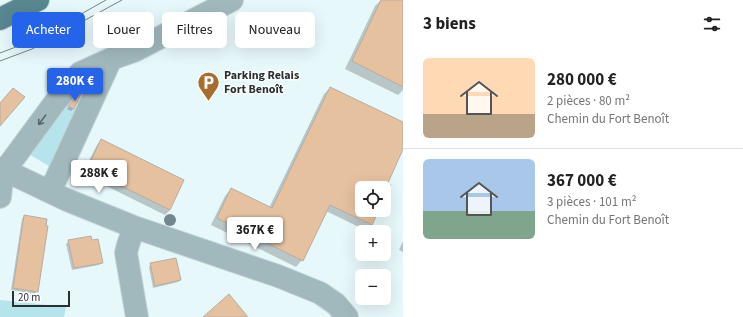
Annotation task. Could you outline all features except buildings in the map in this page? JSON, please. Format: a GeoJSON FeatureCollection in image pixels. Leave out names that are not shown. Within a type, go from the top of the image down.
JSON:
{"type":"FeatureCollection","features":[{"type":"Feature","properties":{"kind":"main road"},"geometry":{"type":"LineString","coordinates":[[0,19],[38,0]]}},
{"type":"Feature","properties":{"kind":"street"},"geometry":{"type":"LineString","coordinates":[[0,197],[3,170],[11,162],[56,101],[80,73],[111,59],[134,51],[232,0]]}},
{"type":"Feature","properties":{"kind":"street"},"geometry":{"type":"LineString","coordinates":[[50,192],[111,59]]}},
{"type":"Feature","properties":{"kind":"street"},"geometry":{"type":"LineString","coordinates":[[3,170],[67,200],[134,227],[278,276],[320,293],[336,304],[347,317]]}},
{"type":"Feature","properties":{"kind":"street"},"geometry":{"type":"LineString","coordinates":[[134,227],[126,253],[137,317]]}},
{"type":"Feature","properties":{"kind":"shaded area"},"geometry":{"type":"Polygon","coordinates":[[[63,104],[82,113],[54,169],[25,152],[63,104]]]}},
{"type":"Feature","properties":{"kind":"shaded area"},"geometry":{"type":"Polygon","coordinates":[[[0,300],[66,307],[64,317],[0,317],[0,300]]]}},
{"type":"Feature","properties":{"kind":"tram line"},"geometry":{"type":"LineString","coordinates":[[0,53],[41,36],[106,0]]}},
{"type":"Feature","properties":{"kind":"tram line"},"geometry":{"type":"LineString","coordinates":[[0,61],[32,49],[122,0]]}},
{"type":"Feature","properties":{"kind":"place","name":"Parking Relais Fort Benoît"},"geometry":{"type":"Point","coordinates":[209,102]}}]}
